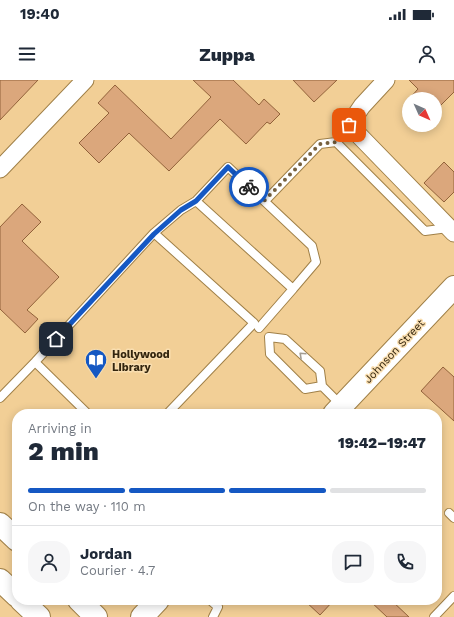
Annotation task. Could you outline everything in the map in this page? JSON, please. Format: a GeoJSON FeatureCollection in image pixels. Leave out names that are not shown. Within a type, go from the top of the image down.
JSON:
{"type":"FeatureCollection","features":[{"type":"Feature","properties":{"kind":"street"},"geometry":{"type":"LineString","coordinates":[[0,169],[85,80]]}},
{"type":"Feature","properties":{"kind":"street"},"geometry":{"type":"LineString","coordinates":[[386,80],[362,106],[349,125],[451,230]]}},
{"type":"Feature","properties":{"kind":"street","name":"Johnson Street"},"geometry":{"type":"LineString","coordinates":[[339,409],[454,288]]}},
{"type":"Feature","properties":{"kind":"street"},"geometry":{"type":"LineString","coordinates":[[0,524],[12,535]]}},
{"type":"Feature","properties":{"kind":"street"},"geometry":{"type":"LineString","coordinates":[[0,580],[12,591]]}},
{"type":"Feature","properties":{"kind":"street"},"geometry":{"type":"LineString","coordinates":[[26,605],[39,617]]}},
{"type":"Feature","properties":{"kind":"street"},"geometry":{"type":"LineString","coordinates":[[84,605],[96,617]]}},
{"type":"Feature","properties":{"kind":"street"},"geometry":{"type":"LineString","coordinates":[[142,617],[153,605]]}},
{"type":"Feature","properties":{"kind":"lane"},"geometry":{"type":"LineString","coordinates":[[264,201],[320,144],[336,142],[349,125]]}},
{"type":"Feature","properties":{"kind":"lane"},"geometry":{"type":"LineString","coordinates":[[336,142],[425,230],[451,230]]}},
{"type":"Feature","properties":{"kind":"lane"},"geometry":{"type":"LineString","coordinates":[[0,398],[154,234],[181,210],[196,201],[228,167],[312,246],[316,262],[293,289],[172,409]]}},
{"type":"Feature","properties":{"kind":"lane"},"geometry":{"type":"LineString","coordinates":[[196,201],[293,289]]}},
{"type":"Feature","properties":{"kind":"lane"},"geometry":{"type":"LineString","coordinates":[[154,234],[269,338],[285,339],[320,371],[322,386],[337,409]]}},
{"type":"Feature","properties":{"kind":"lane"},"geometry":{"type":"LineString","coordinates":[[269,338],[270,354],[305,389],[322,386]]}},
{"type":"Feature","properties":{"kind":"lane"},"geometry":{"type":"LineString","coordinates":[[35,362],[83,409]]}},
{"type":"Feature","properties":{"kind":"lane"},"geometry":{"type":"LineString","coordinates":[[434,617],[454,596]]}},
{"type":"Feature","properties":{"kind":"lane"},"geometry":{"type":"LineString","coordinates":[[213,617],[218,607],[216,605]]}},
{"type":"Feature","properties":{"kind":"building"},"geometry":{"type":"Polygon","coordinates":[[[0,80],[38,80],[0,120],[0,80]]]}},
{"type":"Feature","properties":{"kind":"building"},"geometry":{"type":"Polygon","coordinates":[[[193,80],[233,80],[259,105],[264,99],[280,114],[270,124],[267,122],[246,144],[220,119],[169,171],[129,133],[99,163],[79,143],[109,113],[98,103],[115,85],[171,139],[211,97],[193,80]]]}},
{"type":"Feature","properties":{"kind":"building"},"geometry":{"type":"Polygon","coordinates":[[[293,80],[337,80],[314,102],[293,80]]]}},
{"type":"Feature","properties":{"kind":"building"},"geometry":{"type":"Polygon","coordinates":[[[409,80],[454,80],[454,92],[442,104],[442,92],[415,92],[418,89],[409,80]]]}},
{"type":"Feature","properties":{"kind":"building"},"geometry":{"type":"Polygon","coordinates":[[[444,162],[454,172],[454,192],[444,202],[424,183],[444,162]]]}},
{"type":"Feature","properties":{"kind":"building"},"geometry":{"type":"Polygon","coordinates":[[[22,204],[41,222],[22,241],[59,277],[27,310],[38,319],[25,333],[0,309],[0,227],[22,204]]]}},
{"type":"Feature","properties":{"kind":"building"},"geometry":{"type":"Polygon","coordinates":[[[443,367],[454,377],[454,421],[442,409],[421,391],[443,367]]]}},
{"type":"Feature","properties":{"kind":"building"},"geometry":{"type":"Polygon","coordinates":[[[309,605],[329,605],[320,615],[309,605]]]}},
{"type":"Feature","properties":{"kind":"building"},"geometry":{"type":"Polygon","coordinates":[[[374,605],[396,605],[409,617],[387,617],[374,605]]]}},
{"type":"Feature","properties":{"kind":"way so far"},"geometry":{"type":"LineString","coordinates":[[249,187],[264,201],[320,144],[336,142],[349,125]]}},
{"type":"Feature","properties":{"kind":"place","name":"Hollywood Library"},"geometry":{"type":"Point","coordinates":[96,380]}},
{"type":"Feature","properties":{"kind":"route"},"geometry":{"type":"LineString","coordinates":[[56,339],[154,234],[181,210],[196,201],[228,167],[249,187]]}}]}
